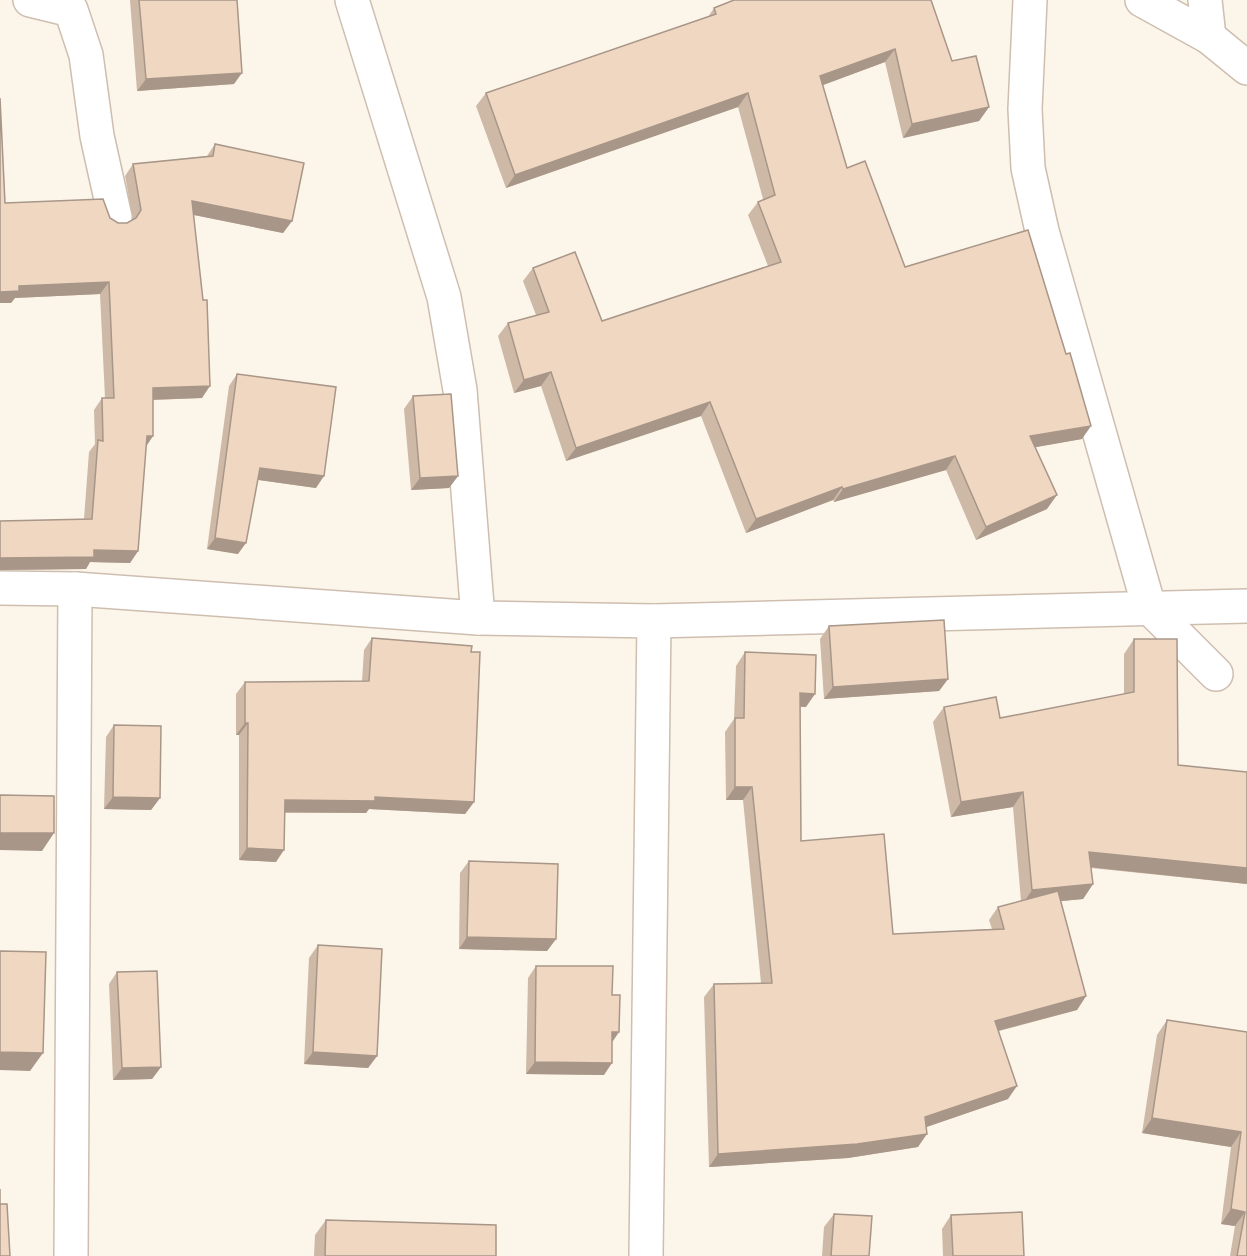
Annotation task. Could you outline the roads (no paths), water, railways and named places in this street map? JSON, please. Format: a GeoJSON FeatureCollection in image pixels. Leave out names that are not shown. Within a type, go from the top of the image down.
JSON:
{"type":"FeatureCollection","features":[{"type":"Feature","properties":{"kind":"street"},"geometry":{"type":"LineString","coordinates":[[30,0],[71,10],[86,54],[97,136],[115,217]]}},
{"type":"Feature","properties":{"kind":"street"},"geometry":{"type":"LineString","coordinates":[[352,0],[444,297],[460,390],[478,618]]}},
{"type":"Feature","properties":{"kind":"street"},"geometry":{"type":"LineString","coordinates":[[1030,0],[1025,109],[1028,168],[1042,231],[1149,607],[1216,674]]}},
{"type":"Feature","properties":{"kind":"street"},"geometry":{"type":"LineString","coordinates":[[1142,0],[1209,37],[1247,68]]}},
{"type":"Feature","properties":{"kind":"street"},"geometry":{"type":"LineString","coordinates":[[1205,0],[1209,37]]}},
{"type":"Feature","properties":{"kind":"street"},"geometry":{"type":"LineString","coordinates":[[0,588],[75,588],[478,618],[654,621],[1247,606]]}},
{"type":"Feature","properties":{"kind":"street"},"geometry":{"type":"LineString","coordinates":[[71,1256],[75,588]]}},
{"type":"Feature","properties":{"kind":"street"},"geometry":{"type":"LineString","coordinates":[[646,1256],[654,621]]}}]}
